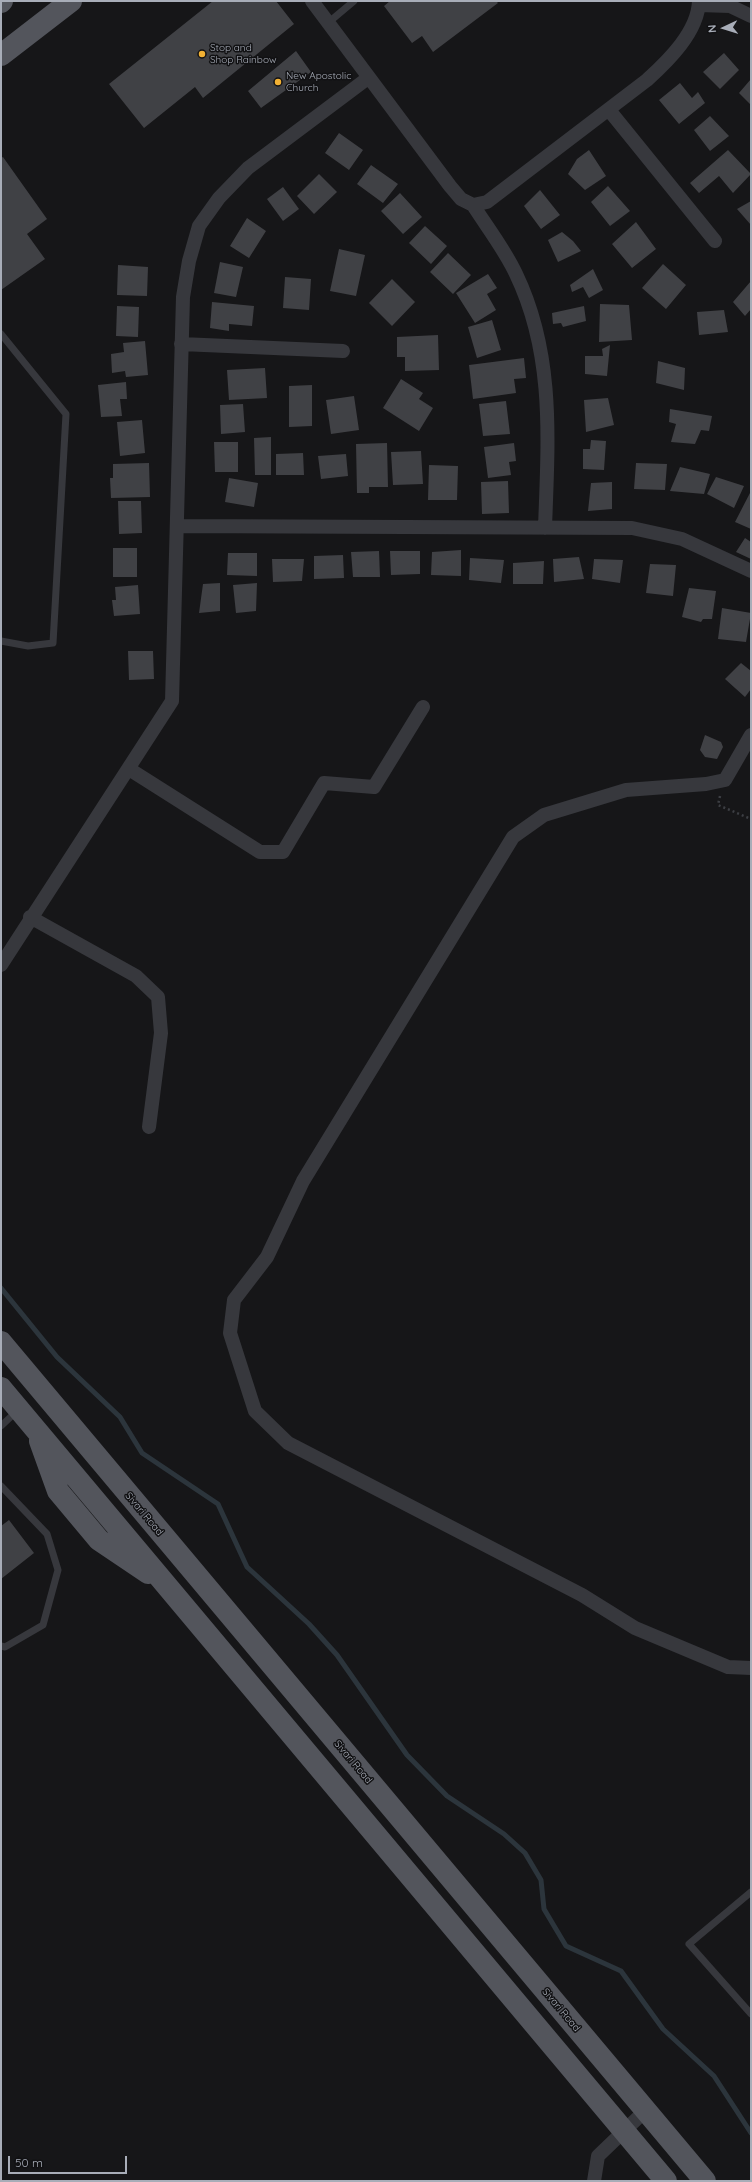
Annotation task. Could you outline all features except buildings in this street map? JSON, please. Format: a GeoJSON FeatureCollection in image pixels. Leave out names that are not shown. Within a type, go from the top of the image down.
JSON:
{"type":"FeatureCollection","features":[{"type":"Feature","properties":{"kind":"main road"},"geometry":{"type":"LineString","coordinates":[[1,55],[60,4]]}},
{"type":"Feature","properties":{"kind":"main road","name":"Sivari Road"},"geometry":{"type":"LineString","coordinates":[[1,1342],[706,2181]]}},
{"type":"Feature","properties":{"kind":"main road"},"geometry":{"type":"LineString","coordinates":[[1,1388],[168,1585],[666,2181]]}},
{"type":"Feature","properties":{"kind":"street"},"geometry":{"type":"LineString","coordinates":[[312,1],[450,186],[461,199],[472,205],[516,273],[530,305],[542,348],[548,417],[545,528]]}},
{"type":"Feature","properties":{"kind":"street"},"geometry":{"type":"LineString","coordinates":[[472,205],[487,202],[609,110],[663,65],[691,28],[699,3],[730,6],[751,16]]}},
{"type":"Feature","properties":{"kind":"street"},"geometry":{"type":"LineString","coordinates":[[1,965],[30,917],[172,701],[178,526],[183,297],[189,261],[199,226],[219,198],[248,168],[368,78]]}},
{"type":"Feature","properties":{"kind":"street"},"geometry":{"type":"LineString","coordinates":[[609,110],[715,241]]}},
{"type":"Feature","properties":{"kind":"street"},"geometry":{"type":"LineString","coordinates":[[181,344],[343,352]]}},
{"type":"Feature","properties":{"kind":"street"},"geometry":{"type":"LineString","coordinates":[[178,526],[632,528],[682,539],[751,571]]}},
{"type":"Feature","properties":{"kind":"street"},"geometry":{"type":"LineString","coordinates":[[128,769],[260,852],[283,852],[324,783],[374,787],[423,707]]}},
{"type":"Feature","properties":{"kind":"street"},"geometry":{"type":"LineString","coordinates":[[751,735],[725,780],[706,784],[626,790],[544,815],[513,837],[303,1181],[267,1258],[234,1300],[230,1333],[255,1411],[288,1443],[582,1595],[636,1628],[728,1667],[751,1668]]}},
{"type":"Feature","properties":{"kind":"street"},"geometry":{"type":"LineString","coordinates":[[30,917],[136,976],[158,997],[161,1033],[149,1127]]}},
{"type":"Feature","properties":{"kind":"street"},"geometry":{"type":"LineString","coordinates":[[594,2181],[598,2156],[646,2110]]}},
{"type":"Feature","properties":{"kind":"lane"},"geometry":{"type":"LineString","coordinates":[[329,22],[354,1]]}},
{"type":"Feature","properties":{"kind":"lane"},"geometry":{"type":"LineString","coordinates":[[1,334],[66,414],[53,643],[28,646],[1,641]]}},
{"type":"Feature","properties":{"kind":"lane"},"geometry":{"type":"LineString","coordinates":[[1,1426],[19,1409]]}},
{"type":"Feature","properties":{"kind":"lane"},"geometry":{"type":"LineString","coordinates":[[1,1486],[47,1534],[58,1570],[43,1625],[5,1647],[1,1646]]}},
{"type":"Feature","properties":{"kind":"lane"},"geometry":{"type":"LineString","coordinates":[[751,1892],[689,1944],[751,2014]]}},
{"type":"Feature","properties":{"kind":"path"},"geometry":{"type":"LineString","coordinates":[[725,780],[718,805],[751,819]]}},
{"type":"Feature","properties":{"kind":"waterway"},"geometry":{"type":"LineString","coordinates":[[1,1288],[57,1357],[120,1417],[142,1453],[218,1504],[247,1567],[309,1624],[337,1655],[407,1755],[447,1796],[504,1834],[525,1853],[541,1880],[544,1909],[566,1946],[621,1971],[663,2029],[714,2076],[751,2133]]}},
{"type":"Feature","properties":{"kind":"place","name":"Stop and Shop Rainbow"},"geometry":{"type":"Point","coordinates":[202,54]}},
{"type":"Feature","properties":{"kind":"place","name":"New Apostolic Church"},"geometry":{"type":"Point","coordinates":[278,82]}}]}
